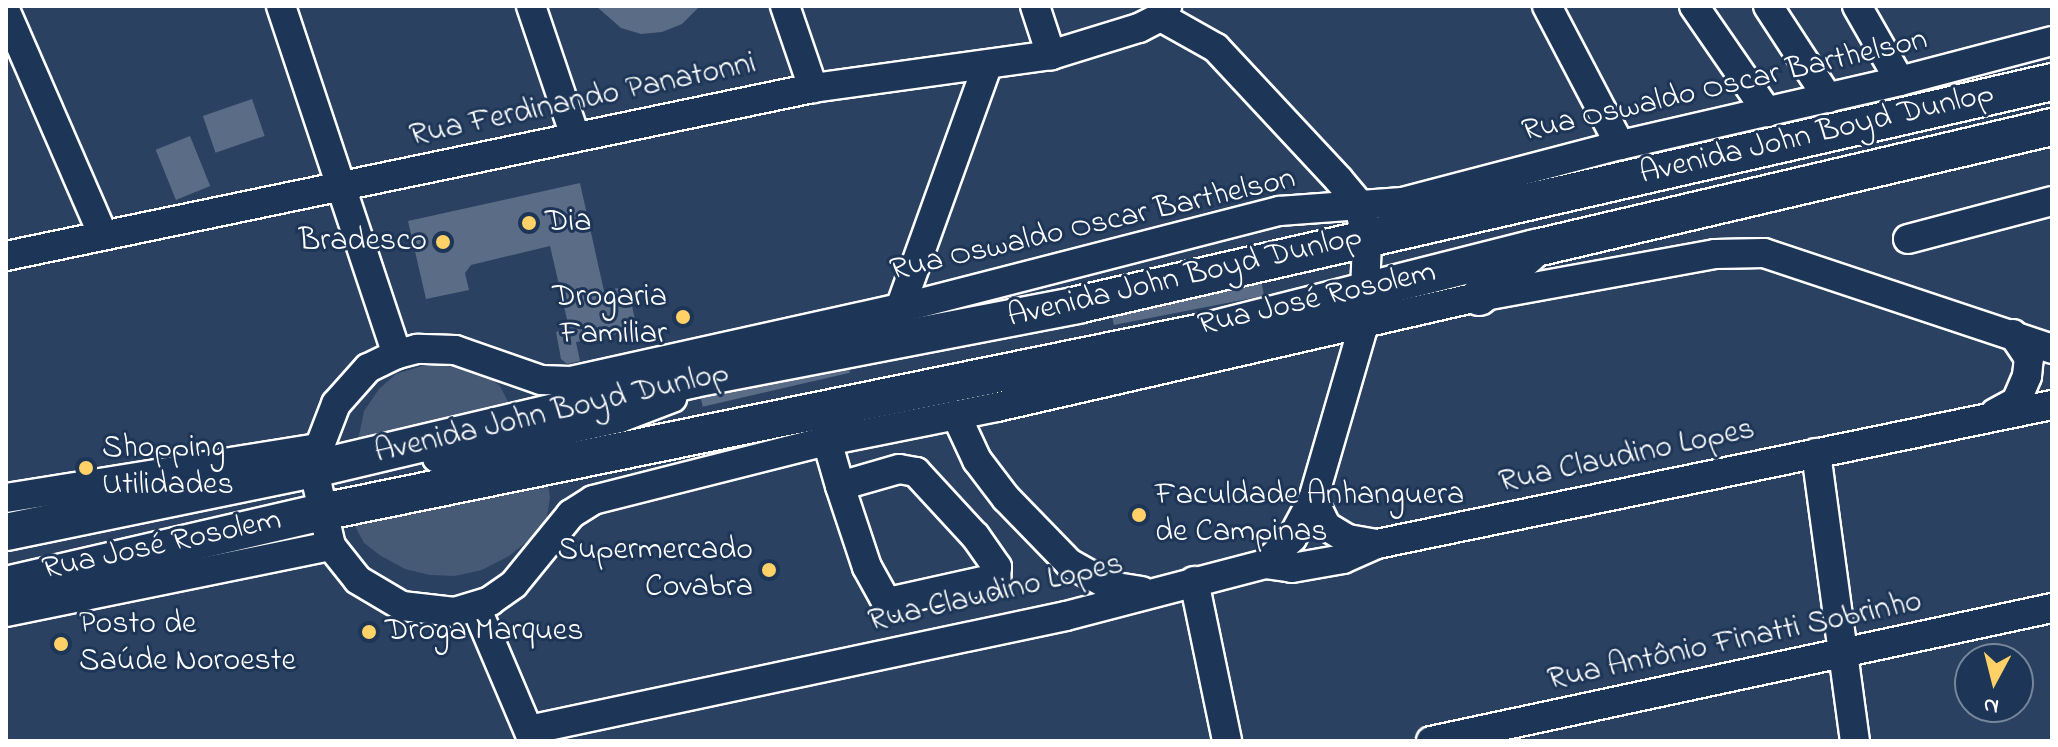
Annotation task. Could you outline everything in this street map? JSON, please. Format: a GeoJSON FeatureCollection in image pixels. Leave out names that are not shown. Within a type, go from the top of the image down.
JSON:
{"type":"FeatureCollection","features":[{"type":"Feature","properties":{"kind":"main road","name":"Avenida John Boyd Dunlop"},"geometry":{"type":"LineString","coordinates":[[6,532],[138,502],[321,493],[1203,332],[1364,266],[2052,82]]}},
{"type":"Feature","properties":{"kind":"main road","name":"Avenida John Boyd Dunlop"},"geometry":{"type":"LineString","coordinates":[[6,585],[694,379],[1077,305],[1364,266],[1536,248],[2052,127]]}},
{"type":"Feature","properties":{"kind":"main road"},"geometry":{"type":"LineString","coordinates":[[1479,297],[1536,248]]}},
{"type":"Feature","properties":{"kind":"street"},"geometry":{"type":"LineString","coordinates":[[281,6],[397,354]]}},
{"type":"Feature","properties":{"kind":"street"},"geometry":{"type":"LineString","coordinates":[[531,6],[575,136]]}},
{"type":"Feature","properties":{"kind":"street"},"geometry":{"type":"LineString","coordinates":[[785,6],[813,88]]}},
{"type":"Feature","properties":{"kind":"street"},"geometry":{"type":"LineString","coordinates":[[1035,6],[1051,55]]}},
{"type":"Feature","properties":{"kind":"street"},"geometry":{"type":"LineString","coordinates":[[1547,6],[1620,145]]}},
{"type":"Feature","properties":{"kind":"street"},"geometry":{"type":"LineString","coordinates":[[1694,6],[1767,112]]}},
{"type":"Feature","properties":{"kind":"street"},"geometry":{"type":"LineString","coordinates":[[1768,6],[1828,98]]}},
{"type":"Feature","properties":{"kind":"street"},"geometry":{"type":"LineString","coordinates":[[1857,6],[1900,81]]}},
{"type":"Feature","properties":{"kind":"street"},"geometry":{"type":"LineString","coordinates":[[6,12],[103,235]]}},
{"type":"Feature","properties":{"kind":"street"},"geometry":{"type":"LineString","coordinates":[[1164,12],[1216,48],[1364,266],[1313,499],[1292,538],[1265,564]]}},
{"type":"Feature","properties":{"kind":"street","name":"Rua Ferdinando Panatonni"},"geometry":{"type":"LineString","coordinates":[[6,256],[813,88],[1051,55],[1139,28],[1164,12]]}},
{"type":"Feature","properties":{"kind":"street","name":"Rua Oswaldo Oscar Barthelson"},"geometry":{"type":"LineString","coordinates":[[570,381],[900,308],[1279,211],[1364,266],[1402,202],[1620,145],[1900,81],[2052,41]]}},
{"type":"Feature","properties":{"kind":"street"},"geometry":{"type":"LineString","coordinates":[[900,308],[987,66]]}},
{"type":"Feature","properties":{"kind":"street"},"geometry":{"type":"LineString","coordinates":[[1364,266],[2052,99]]}},
{"type":"Feature","properties":{"kind":"street"},"geometry":{"type":"LineString","coordinates":[[1364,266],[1725,191],[2052,116]]}},
{"type":"Feature","properties":{"kind":"street"},"geometry":{"type":"LineString","coordinates":[[1908,239],[2052,201]]}},
{"type":"Feature","properties":{"kind":"street","name":"Rua José Rosolem"},"geometry":{"type":"LineString","coordinates":[[476,607],[524,575],[571,514],[593,500],[827,441],[956,415],[1364,266],[1479,297],[1715,254],[1764,253],[2052,349]]}},
{"type":"Feature","properties":{"kind":"street","name":"Rua Claudino Lopes"},"geometry":{"type":"LineString","coordinates":[[1992,415],[2016,402],[2027,376],[2029,358],[2013,334]]}},
{"type":"Feature","properties":{"kind":"street","name":"Avenida John Boyd Dunlop"},"geometry":{"type":"LineString","coordinates":[[321,493],[330,416],[356,379],[380,360],[417,349],[455,350],[541,380],[570,381]]}},
{"type":"Feature","properties":{"kind":"street","name":"Rua Claudino Lopes"},"geometry":{"type":"LineString","coordinates":[[531,736],[1066,616],[1265,564],[1292,568],[1343,559],[1377,544],[2047,402]]}},
{"type":"Feature","properties":{"kind":"street"},"geometry":{"type":"LineString","coordinates":[[956,415],[977,460],[1006,498],[1069,563],[1110,586],[1150,593]]}},
{"type":"Feature","properties":{"kind":"street"},"geometry":{"type":"LineString","coordinates":[[827,441],[840,486],[867,567],[885,599],[893,601],[996,578],[997,567],[975,536],[916,472],[899,469],[840,486]]}},
{"type":"Feature","properties":{"kind":"street"},"geometry":{"type":"LineString","coordinates":[[1816,453],[1855,741]]}},
{"type":"Feature","properties":{"kind":"street"},"geometry":{"type":"LineString","coordinates":[[6,498],[321,493]]}},
{"type":"Feature","properties":{"kind":"street"},"geometry":{"type":"LineString","coordinates":[[6,550],[321,493]]}},
{"type":"Feature","properties":{"kind":"street"},"geometry":{"type":"LineString","coordinates":[[6,573],[321,493]]}},
{"type":"Feature","properties":{"kind":"street"},"geometry":{"type":"LineString","coordinates":[[321,493],[358,580],[402,606],[439,612],[476,607],[531,736]]}},
{"type":"Feature","properties":{"kind":"street","name":"Rua José Rosolem"},"geometry":{"type":"LineString","coordinates":[[6,612],[321,493]]}},
{"type":"Feature","properties":{"kind":"street"},"geometry":{"type":"LineString","coordinates":[[1313,499],[1326,526],[1348,539],[1377,544]]}},
{"type":"Feature","properties":{"kind":"street"},"geometry":{"type":"LineString","coordinates":[[1066,616],[1074,592],[1069,563]]}},
{"type":"Feature","properties":{"kind":"street"},"geometry":{"type":"LineString","coordinates":[[1194,581],[1227,741]]}},
{"type":"Feature","properties":{"kind":"street","name":"Rua Antônio Finatti Sobrinho"},"geometry":{"type":"LineString","coordinates":[[1431,741],[2052,608]]}},
{"type":"Feature","properties":{"kind":"shaded area"},"geometry":{"type":"Polygon","coordinates":[[[438,361],[461,363],[482,371],[500,386],[513,412],[356,450],[364,411],[379,389],[396,374],[438,361]]]}},
{"type":"Feature","properties":{"kind":"shaded area"},"geometry":{"type":"Polygon","coordinates":[[[546,469],[550,497],[547,517],[529,540],[509,556],[482,570],[455,576],[430,575],[405,569],[381,556],[364,543],[348,513],[546,469]]]}},
{"type":"Feature","properties":{"kind":"building"},"geometry":{"type":"Polygon","coordinates":[[[596,6],[700,6],[682,24],[662,32],[641,34],[621,28],[596,6]]]}},
{"type":"Feature","properties":{"kind":"building"},"geometry":{"type":"Polygon","coordinates":[[[252,99],[265,136],[216,153],[203,116],[252,99]]]}},
{"type":"Feature","properties":{"kind":"building"},"geometry":{"type":"Polygon","coordinates":[[[190,136],[210,186],[176,200],[156,150],[190,136]]]}},
{"type":"Feature","properties":{"kind":"building"},"geometry":{"type":"Polygon","coordinates":[[[580,183],[604,291],[628,286],[637,330],[576,342],[580,361],[567,364],[561,359],[556,332],[569,328],[550,246],[471,265],[465,273],[469,290],[426,299],[408,221],[580,183]]]}},
{"type":"Feature","properties":{"kind":"building"},"geometry":{"type":"Polygon","coordinates":[[[1261,280],[1264,296],[1114,325],[1111,309],[1261,280]]]}},
{"type":"Feature","properties":{"kind":"building"},"geometry":{"type":"Polygon","coordinates":[[[847,360],[850,373],[703,407],[700,394],[847,360]]]}},
{"type":"Feature","properties":{"kind":"place","name":"Dia"},"geometry":{"type":"Point","coordinates":[529,223]}},
{"type":"Feature","properties":{"kind":"place","name":"Bradesco"},"geometry":{"type":"Point","coordinates":[443,242]}},
{"type":"Feature","properties":{"kind":"place","name":"Drogaria Familiar"},"geometry":{"type":"Point","coordinates":[683,317]}},
{"type":"Feature","properties":{"kind":"place","name":"Shopping Utilidades"},"geometry":{"type":"Point","coordinates":[86,468]}},
{"type":"Feature","properties":{"kind":"place","name":"Faculdade Anhanguera de Campinas"},"geometry":{"type":"Point","coordinates":[1139,515]}},
{"type":"Feature","properties":{"kind":"place","name":"Supermercado Covabra"},"geometry":{"type":"Point","coordinates":[769,570]}},
{"type":"Feature","properties":{"kind":"place","name":"Droga Marques"},"geometry":{"type":"Point","coordinates":[369,632]}},
{"type":"Feature","properties":{"kind":"place","name":"Posto de Saúde Noroeste"},"geometry":{"type":"Point","coordinates":[61,644]}}]}
